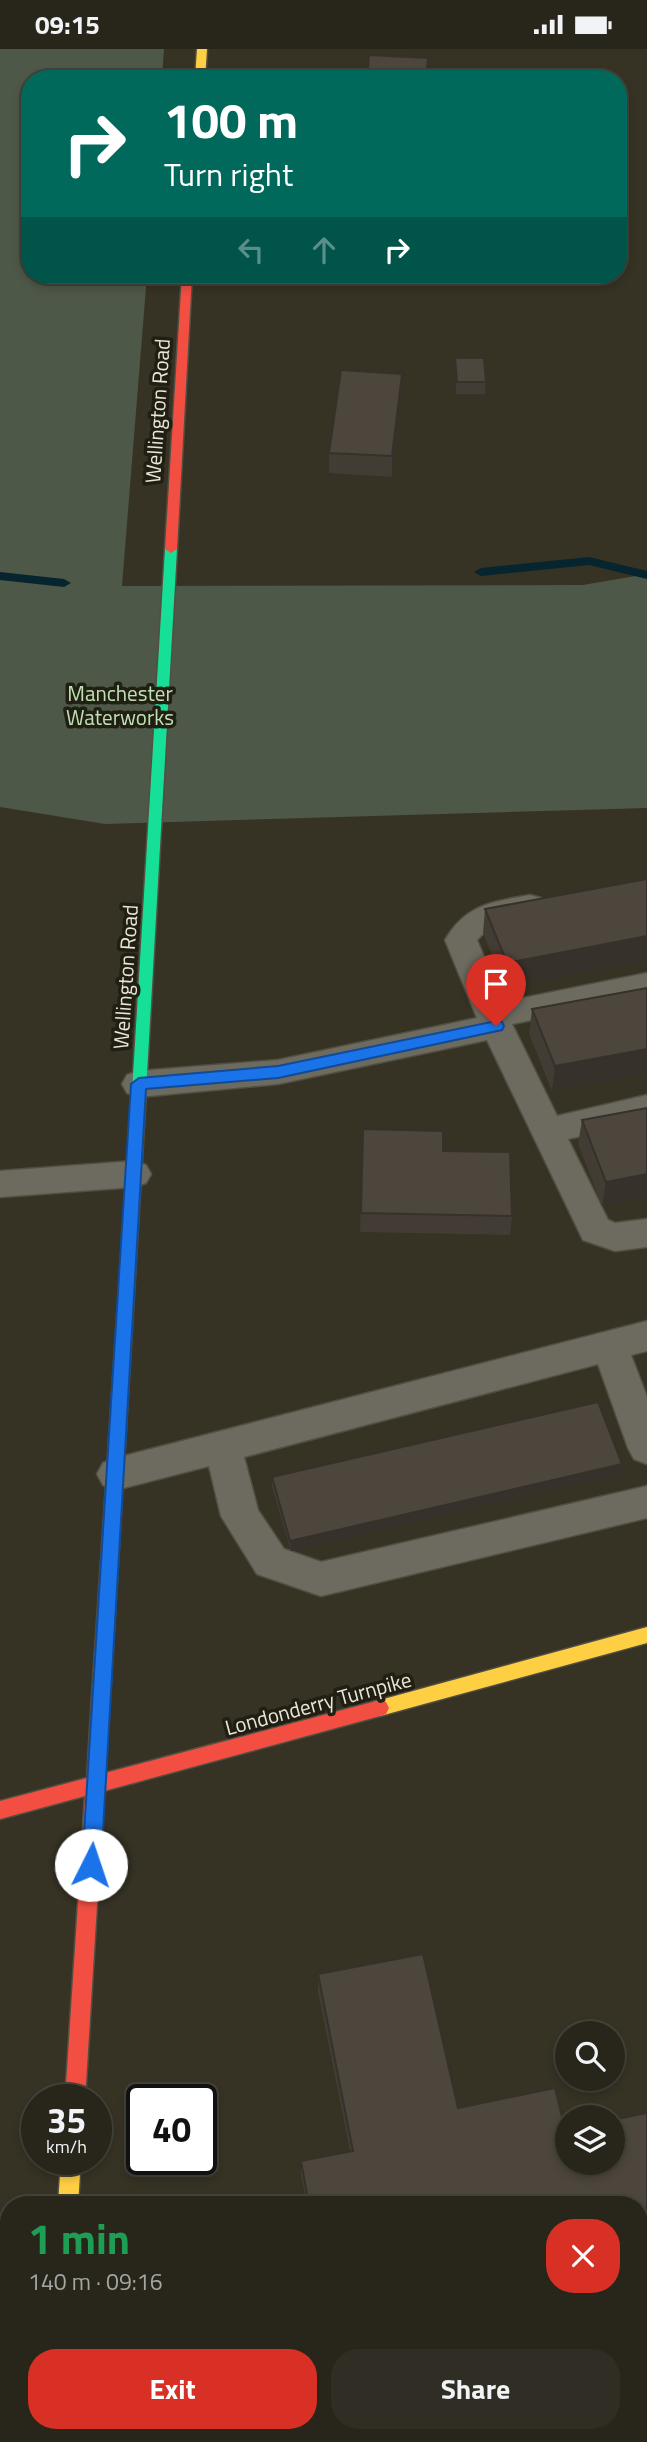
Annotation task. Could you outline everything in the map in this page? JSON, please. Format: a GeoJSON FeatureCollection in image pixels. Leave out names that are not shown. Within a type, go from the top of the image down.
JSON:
{"type":"FeatureCollection","features":[{"type":"Feature","properties":{"kind":"main road"},"geometry":{"type":"LineString","coordinates":[[201,70],[202,49]]}},
{"type":"Feature","properties":{"kind":"main road","name":"Wellington Road"},"geometry":{"type":"LineString","coordinates":[[76,2084],[97,1786],[186,284]]}},
{"type":"Feature","properties":{"kind":"main road","name":"Londonderry Turnpike"},"geometry":{"type":"LineString","coordinates":[[0,1810],[97,1786],[647,1635]]}},
{"type":"Feature","properties":{"kind":"main road"},"geometry":{"type":"LineString","coordinates":[[69,2196],[70,2175]]}},
{"type":"Feature","properties":{"kind":"lane"},"geometry":{"type":"LineString","coordinates":[[555,901],[490,914],[468,926],[461,940],[495,1021],[595,1230],[615,1237],[647,1233]]}},
{"type":"Feature","properties":{"kind":"lane"},"geometry":{"type":"LineString","coordinates":[[139,1084],[278,1072],[647,985]]}},
{"type":"Feature","properties":{"kind":"lane"},"geometry":{"type":"LineString","coordinates":[[547,1131],[647,1108]]}},
{"type":"Feature","properties":{"kind":"lane"},"geometry":{"type":"LineString","coordinates":[[0,1184],[134,1174]]}},
{"type":"Feature","properties":{"kind":"lane"},"geometry":{"type":"LineString","coordinates":[[116,1474],[647,1336]]}},
{"type":"Feature","properties":{"kind":"lane"},"geometry":{"type":"LineString","coordinates":[[610,1346],[647,1448]]}},
{"type":"Feature","properties":{"kind":"lane"},"geometry":{"type":"LineString","coordinates":[[223,1448],[240,1516],[271,1562],[321,1579],[647,1502]]}},
{"type":"Feature","properties":{"kind":"green space","name":"Manchester Waterworks"},"geometry":{"type":"Polygon","coordinates":[[[0,49],[164,49],[163,70],[21,70],[21,284],[146,284],[122,586],[583,585],[647,574],[647,808],[105,824],[0,807],[0,49]]]}},
{"type":"Feature","properties":{"kind":"building"},"geometry":{"type":"Polygon","coordinates":[[[369,55],[428,58],[427,70],[368,70],[369,55]]]}},
{"type":"Feature","properties":{"kind":"building"},"geometry":{"type":"Polygon","coordinates":[[[455,358],[484,358],[486,382],[457,382],[455,358]]]}},
{"type":"Feature","properties":{"kind":"building"},"geometry":{"type":"Polygon","coordinates":[[[341,370],[402,374],[392,456],[329,453],[341,370]]]}},
{"type":"Feature","properties":{"kind":"building"},"geometry":{"type":"Polygon","coordinates":[[[647,879],[647,936],[507,963],[485,909],[647,879]]]}},
{"type":"Feature","properties":{"kind":"building"},"geometry":{"type":"Polygon","coordinates":[[[647,988],[647,1049],[555,1066],[532,1009],[647,988]]]}},
{"type":"Feature","properties":{"kind":"building"},"geometry":{"type":"Polygon","coordinates":[[[647,1108],[647,1174],[606,1182],[582,1120],[647,1108]]]}},
{"type":"Feature","properties":{"kind":"building"},"geometry":{"type":"Polygon","coordinates":[[[363,1129],[443,1131],[443,1151],[510,1152],[512,1216],[361,1213],[363,1129]]]}},
{"type":"Feature","properties":{"kind":"building"},"geometry":{"type":"Polygon","coordinates":[[[598,1402],[622,1464],[290,1541],[272,1477],[598,1402]]]}},
{"type":"Feature","properties":{"kind":"building"},"geometry":{"type":"Polygon","coordinates":[[[423,1954],[458,2108],[555,2088],[559,2105],[555,2105],[555,2175],[625,2175],[625,2117],[647,2113],[647,2196],[307,2196],[301,2161],[353,2151],[318,1974],[423,1954]]]}},
{"type":"Feature","properties":{"kind":"waterway"},"geometry":{"type":"LineString","coordinates":[[481,572],[589,561],[647,575]]}},
{"type":"Feature","properties":{"kind":"waterway"},"geometry":{"type":"LineString","coordinates":[[0,576],[64,583]]}},
{"type":"Feature","properties":{"kind":"traffic: fast"},"geometry":{"type":"LineString","coordinates":[[139,1092],[171,549]]}},
{"type":"Feature","properties":{"kind":"traffic: slow"},"geometry":{"type":"LineString","coordinates":[[201,70],[202,49]]}},
{"type":"Feature","properties":{"kind":"traffic: slow"},"geometry":{"type":"LineString","coordinates":[[101,1697],[139,1092]]}},
{"type":"Feature","properties":{"kind":"traffic: slow"},"geometry":{"type":"LineString","coordinates":[[380,1708],[647,1635]]}},
{"type":"Feature","properties":{"kind":"traffic: slow"},"geometry":{"type":"LineString","coordinates":[[69,2196],[70,2175]]}},
{"type":"Feature","properties":{"kind":"traffic: jam"},"geometry":{"type":"LineString","coordinates":[[171,549],[186,284]]}},
{"type":"Feature","properties":{"kind":"traffic: jam"},"geometry":{"type":"LineString","coordinates":[[76,2084],[101,1697]]}},
{"type":"Feature","properties":{"kind":"traffic: jam"},"geometry":{"type":"LineString","coordinates":[[0,1810],[380,1708]]}},
{"type":"Feature","properties":{"kind":"route"},"geometry":{"type":"LineString","coordinates":[[91,1865],[139,1084],[278,1072],[496,1026]]}}]}
